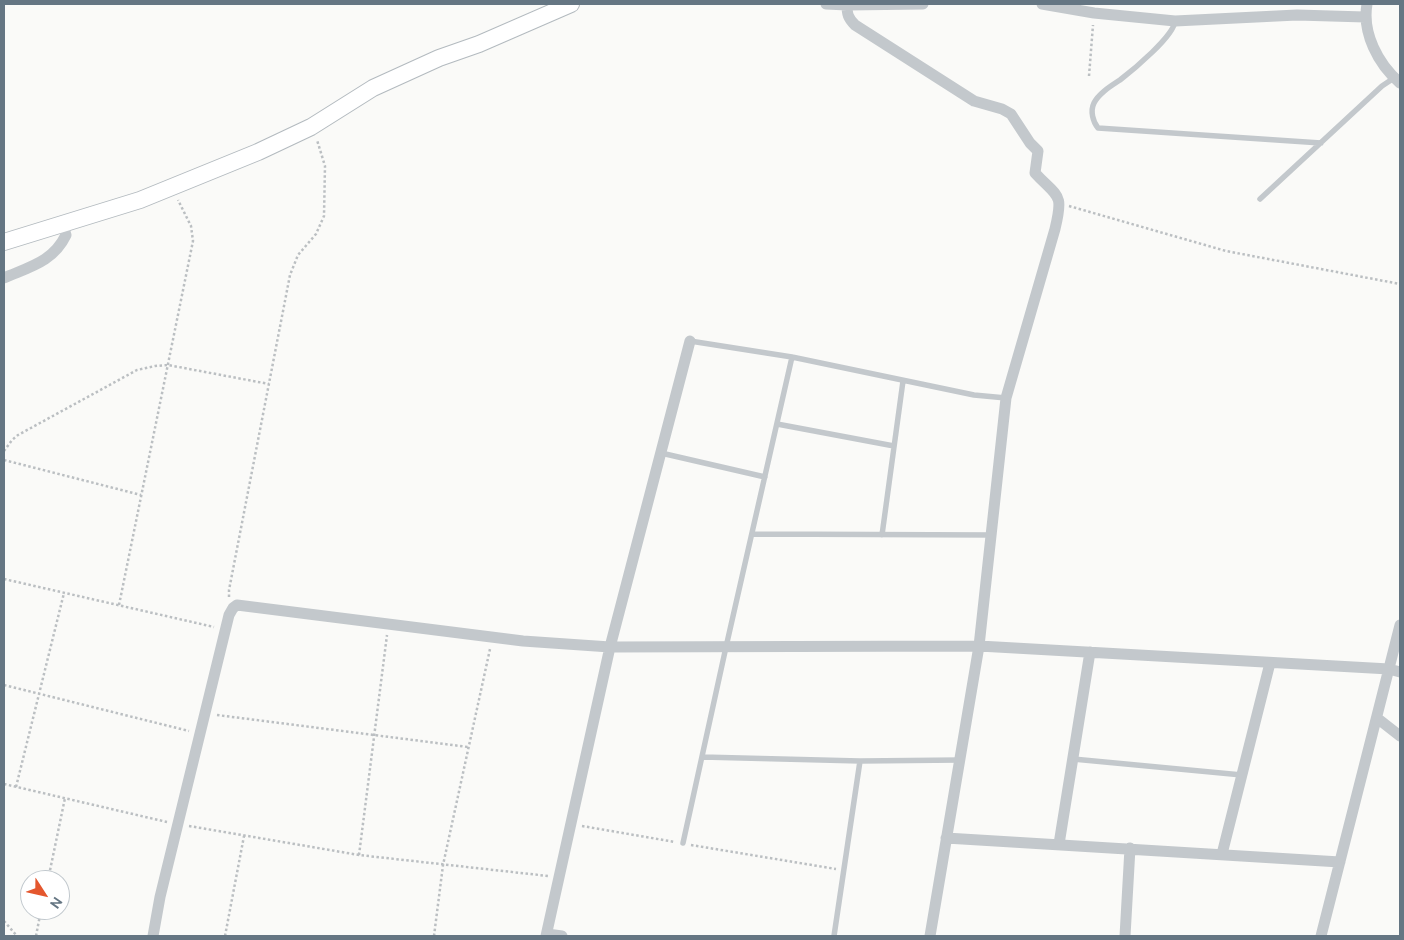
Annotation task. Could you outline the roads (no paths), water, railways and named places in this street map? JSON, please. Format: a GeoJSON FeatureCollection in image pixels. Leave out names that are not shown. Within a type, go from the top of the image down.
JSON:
{"type":"FeatureCollection","features":[{"type":"Feature","properties":{"kind":"street"},"geometry":{"type":"LineString","coordinates":[[4,242],[140,200],[287,140],[373,88],[439,58],[479,44],[571,4]]}},
{"type":"Feature","properties":{"kind":"street"},"geometry":{"type":"LineString","coordinates":[[826,4],[923,4]]}},
{"type":"Feature","properties":{"kind":"street"},"geometry":{"type":"LineString","coordinates":[[847,4],[849,20],[855,25],[974,101],[1002,109],[1011,114],[1038,152],[1035,173],[1053,189],[1059,198],[1060,204],[1055,229],[1006,398],[979,646],[930,936]]}},
{"type":"Feature","properties":{"kind":"street"},"geometry":{"type":"LineString","coordinates":[[1042,4],[1094,13],[1175,21],[1297,15],[1365,17]]}},
{"type":"Feature","properties":{"kind":"street"},"geometry":{"type":"LineString","coordinates":[[1367,4],[1365,17],[1369,37],[1380,60],[1397,80]]}},
{"type":"Feature","properties":{"kind":"street"},"geometry":{"type":"LineString","coordinates":[[4,278],[50,257],[60,246],[66,235],[63,225]]}},
{"type":"Feature","properties":{"kind":"street"},"geometry":{"type":"LineString","coordinates":[[562,936],[547,935],[559,878],[610,647],[690,341]]}},
{"type":"Feature","properties":{"kind":"street"},"geometry":{"type":"LineString","coordinates":[[153,936],[160,897],[229,615],[234,607],[238,605],[492,638],[610,647],[979,646],[1395,671]]}},
{"type":"Feature","properties":{"kind":"street"},"geometry":{"type":"LineString","coordinates":[[1321,936],[1377,718],[1395,671],[1400,625]]}},
{"type":"Feature","properties":{"kind":"street"},"geometry":{"type":"LineString","coordinates":[[1059,844],[1090,652]]}},
{"type":"Feature","properties":{"kind":"street"},"geometry":{"type":"LineString","coordinates":[[1222,854],[1270,663]]}},
{"type":"Feature","properties":{"kind":"street"},"geometry":{"type":"LineString","coordinates":[[1377,718],[1400,736]]}},
{"type":"Feature","properties":{"kind":"street"},"geometry":{"type":"LineString","coordinates":[[946,838],[1340,862]]}},
{"type":"Feature","properties":{"kind":"street"},"geometry":{"type":"LineString","coordinates":[[1125,936],[1130,848]]}},
{"type":"Feature","properties":{"kind":"lane"},"geometry":{"type":"LineString","coordinates":[[1175,21],[1175,27],[1160,43],[1130,72],[1102,93],[1094,103],[1092,113],[1094,123],[1098,128],[1321,143]]}},
{"type":"Feature","properties":{"kind":"lane"},"geometry":{"type":"LineString","coordinates":[[1260,198],[1382,86],[1397,80]]}},
{"type":"Feature","properties":{"kind":"lane"},"geometry":{"type":"LineString","coordinates":[[690,341],[792,357],[974,395],[1006,398]]}},
{"type":"Feature","properties":{"kind":"lane"},"geometry":{"type":"LineString","coordinates":[[683,843],[792,357]]}},
{"type":"Feature","properties":{"kind":"lane"},"geometry":{"type":"LineString","coordinates":[[882,535],[903,381]]}},
{"type":"Feature","properties":{"kind":"lane"},"geometry":{"type":"LineString","coordinates":[[777,424],[894,446]]}},
{"type":"Feature","properties":{"kind":"lane"},"geometry":{"type":"LineString","coordinates":[[661,453],[765,477]]}},
{"type":"Feature","properties":{"kind":"lane"},"geometry":{"type":"LineString","coordinates":[[752,534],[992,535]]}},
{"type":"Feature","properties":{"kind":"lane"},"geometry":{"type":"LineString","coordinates":[[702,756],[860,761],[960,760]]}},
{"type":"Feature","properties":{"kind":"lane"},"geometry":{"type":"LineString","coordinates":[[1073,759],[1242,775]]}},
{"type":"Feature","properties":{"kind":"lane"},"geometry":{"type":"LineString","coordinates":[[834,936],[860,761]]}}]}
